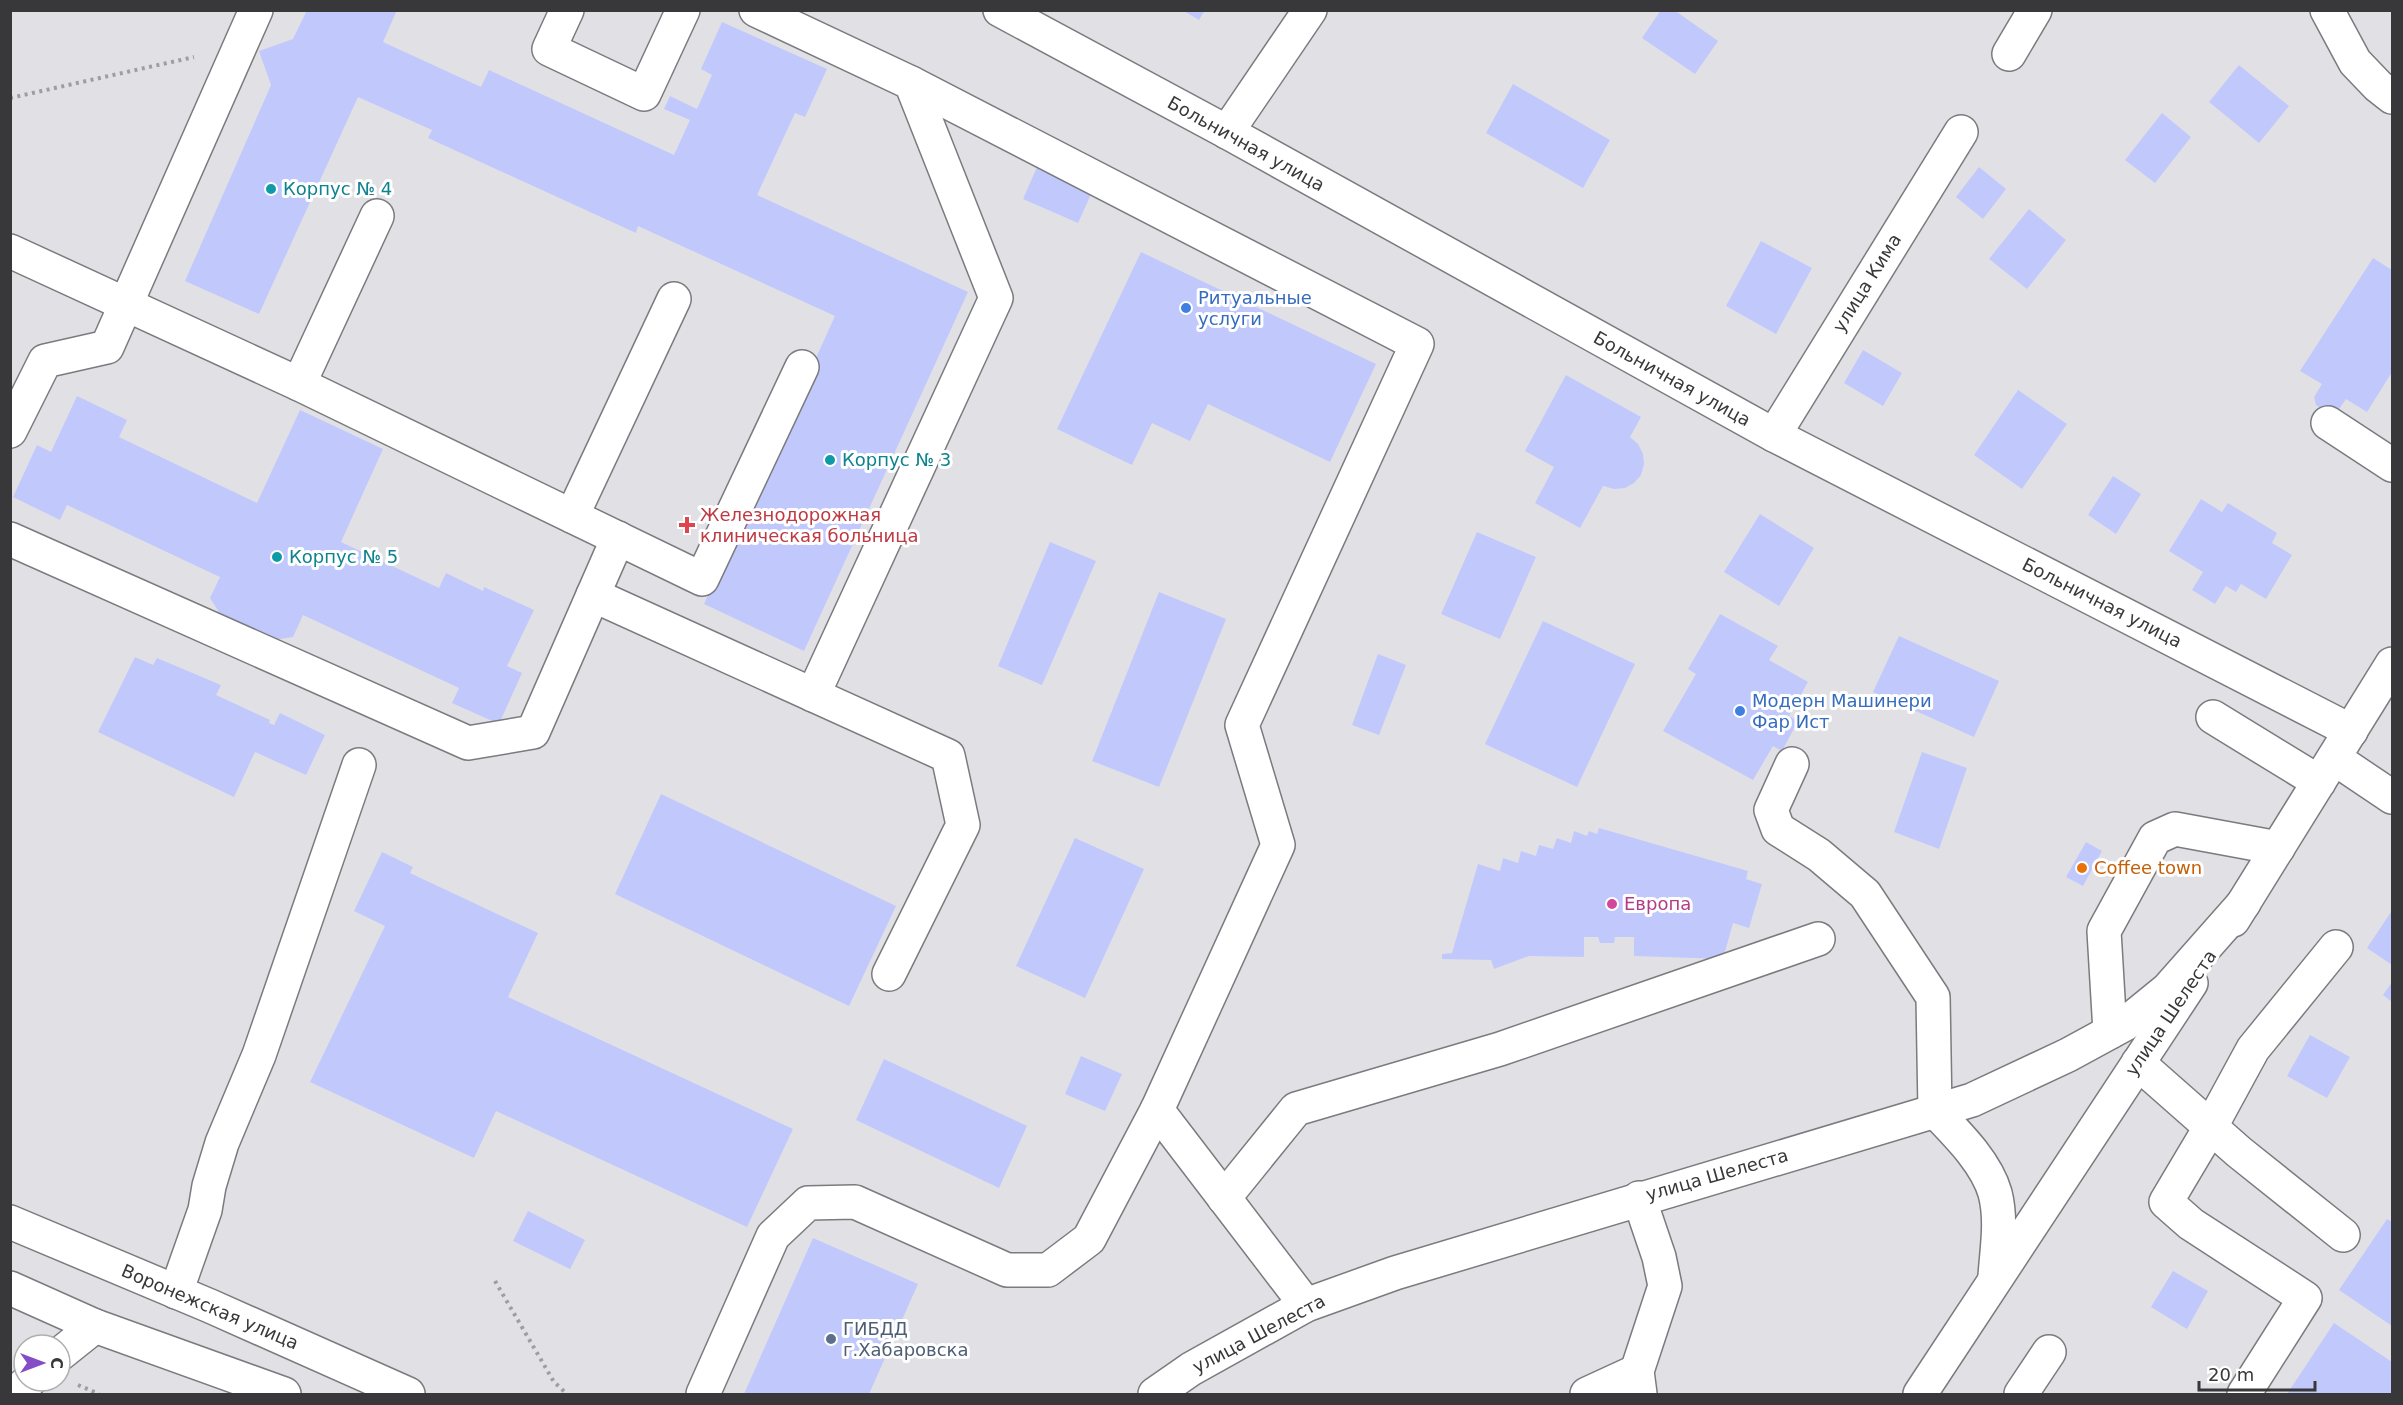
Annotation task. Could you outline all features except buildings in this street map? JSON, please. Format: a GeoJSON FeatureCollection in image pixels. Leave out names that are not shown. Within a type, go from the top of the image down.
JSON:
{"type":"FeatureCollection","features":[{"type":"Feature","properties":{"kind":"main road"},"geometry":{"type":"LineString","coordinates":[[10,431],[45,361],[107,347],[256,10]]}},
{"type":"Feature","properties":{"kind":"main road"},"geometry":{"type":"LineString","coordinates":[[567,10],[549,49],[644,94],[683,10]]}},
{"type":"Feature","properties":{"kind":"main road"},"geometry":{"type":"LineString","coordinates":[[703,1395],[773,1236],[808,1203],[855,1202],[1006,1270],[1048,1270],[1089,1239],[1157,1110],[1278,845],[1242,725],[1417,344],[910,83],[756,10]]}},
{"type":"Feature","properties":{"kind":"main road","name":"Больничная улица"},"geometry":{"type":"LineString","coordinates":[[1000,10],[1227,132],[1774,435],[2335,757]]}},
{"type":"Feature","properties":{"kind":"main road"},"geometry":{"type":"LineString","coordinates":[[1227,132],[1310,10]]}},
{"type":"Feature","properties":{"kind":"main road"},"geometry":{"type":"LineString","coordinates":[[2009,54],[2035,10]]}},
{"type":"Feature","properties":{"kind":"main road"},"geometry":{"type":"LineString","coordinates":[[2327,10],[2355,62],[2392,97]]}},
{"type":"Feature","properties":{"kind":"main road"},"geometry":{"type":"LineString","coordinates":[[813,695],[996,298],[910,83]]}},
{"type":"Feature","properties":{"kind":"main road","name":"улица Кима"},"geometry":{"type":"LineString","coordinates":[[1774,435],[1961,132]]}},
{"type":"Feature","properties":{"kind":"main road"},"geometry":{"type":"LineString","coordinates":[[299,384],[377,216]]}},
{"type":"Feature","properties":{"kind":"main road"},"geometry":{"type":"LineString","coordinates":[[10,251],[299,384],[702,579],[802,367]]}},
{"type":"Feature","properties":{"kind":"main road"},"geometry":{"type":"LineString","coordinates":[[572,516],[674,299]]}},
{"type":"Feature","properties":{"kind":"main road"},"geometry":{"type":"LineString","coordinates":[[2328,423],[2392,465]]}},
{"type":"Feature","properties":{"kind":"main road"},"geometry":{"type":"LineString","coordinates":[[10,539],[468,743],[533,732],[618,538]]}},
{"type":"Feature","properties":{"kind":"main road"},"geometry":{"type":"LineString","coordinates":[[593,595],[948,756],[963,825],[889,974]]}},
{"type":"Feature","properties":{"kind":"main road","name":"улица Шелеста"},"geometry":{"type":"LineString","coordinates":[[1923,1393],[1994,1280],[2244,903],[2392,664]]}},
{"type":"Feature","properties":{"kind":"main road"},"geometry":{"type":"LineString","coordinates":[[2213,717],[2335,757],[2392,797]]}},
{"type":"Feature","properties":{"kind":"main road"},"geometry":{"type":"LineString","coordinates":[[1792,764],[1771,810],[1778,828],[1819,855],[1865,894],[1933,997],[1935,1112],[1962,1139],[1977,1159],[1995,1192],[1999,1229],[1994,1280]]}},
{"type":"Feature","properties":{"kind":"main road"},"geometry":{"type":"LineString","coordinates":[[176,1292],[202,1220],[222,1143],[259,1055],[359,765]]}},
{"type":"Feature","properties":{"kind":"main road"},"geometry":{"type":"LineString","coordinates":[[2110,1032],[2104,931],[2155,838],[2175,828],[2278,848]]}},
{"type":"Feature","properties":{"kind":"main road","name":"улица Шелеста"},"geometry":{"type":"LineString","coordinates":[[1155,1395],[1191,1369],[1306,1305],[1395,1273],[1972,1100],[2068,1055],[2125,1024],[2168,988],[2244,903]]}},
{"type":"Feature","properties":{"kind":"main road"},"geometry":{"type":"LineString","coordinates":[[1224,1198],[1296,1109],[1500,1048],[1818,939]]}},
{"type":"Feature","properties":{"kind":"main road"},"geometry":{"type":"LineString","coordinates":[[2244,1395],[2305,1298],[2191,1224],[2166,1202],[2210,1128],[2253,1048],[2336,947]]}},
{"type":"Feature","properties":{"kind":"main road"},"geometry":{"type":"LineString","coordinates":[[2138,1063],[2210,1128],[2343,1235]]}},
{"type":"Feature","properties":{"kind":"main road"},"geometry":{"type":"LineString","coordinates":[[1157,1110],[1306,1305]]}},
{"type":"Feature","properties":{"kind":"main road"},"geometry":{"type":"LineString","coordinates":[[1587,1395],[1639,1383],[1665,1286],[1659,1257],[1639,1198]]}},
{"type":"Feature","properties":{"kind":"main road","name":"Воронежская улица"},"geometry":{"type":"LineString","coordinates":[[10,1222],[176,1292],[408,1395]]}},
{"type":"Feature","properties":{"kind":"main road"},"geometry":{"type":"LineString","coordinates":[[10,1288],[95,1326],[284,1395]]}},
{"type":"Feature","properties":{"kind":"main road"},"geometry":{"type":"LineString","coordinates":[[72,1344],[95,1326]]}},
{"type":"Feature","properties":{"kind":"main road"},"geometry":{"type":"LineString","coordinates":[[2021,1395],[2049,1352]]}},
{"type":"Feature","properties":{"kind":"path"},"geometry":{"type":"LineString","coordinates":[[10,98],[240,46]]}},
{"type":"Feature","properties":{"kind":"path"},"geometry":{"type":"LineString","coordinates":[[10,597],[10,831]]}},
{"type":"Feature","properties":{"kind":"path"},"geometry":{"type":"LineString","coordinates":[[495,1281],[554,1382],[567,1395]]}},
{"type":"Feature","properties":{"kind":"place","name":"Корпус № 4"},"geometry":{"type":"Point","coordinates":[271,189]}},
{"type":"Feature","properties":{"kind":"place","name":"Ритуальные услуги"},"geometry":{"type":"Point","coordinates":[1186,308]}},
{"type":"Feature","properties":{"kind":"place","name":"Корпус № 3"},"geometry":{"type":"Point","coordinates":[830,460]}},
{"type":"Feature","properties":{"kind":"place","name":"Железнодорожная клиническая больница"},"geometry":{"type":"Point","coordinates":[687,525]}},
{"type":"Feature","properties":{"kind":"place","name":"Корпус № 5"},"geometry":{"type":"Point","coordinates":[277,557]}},
{"type":"Feature","properties":{"kind":"place","name":"Модерн Машинери Фар Ист"},"geometry":{"type":"Point","coordinates":[1740,711]}},
{"type":"Feature","properties":{"kind":"place","name":"Coffee town"},"geometry":{"type":"Point","coordinates":[2082,868]}},
{"type":"Feature","properties":{"kind":"place","name":"Европа"},"geometry":{"type":"Point","coordinates":[1612,904]}},
{"type":"Feature","properties":{"kind":"place","name":"ГИБДД г.Хабаровска"},"geometry":{"type":"Point","coordinates":[831,1339]}}]}
